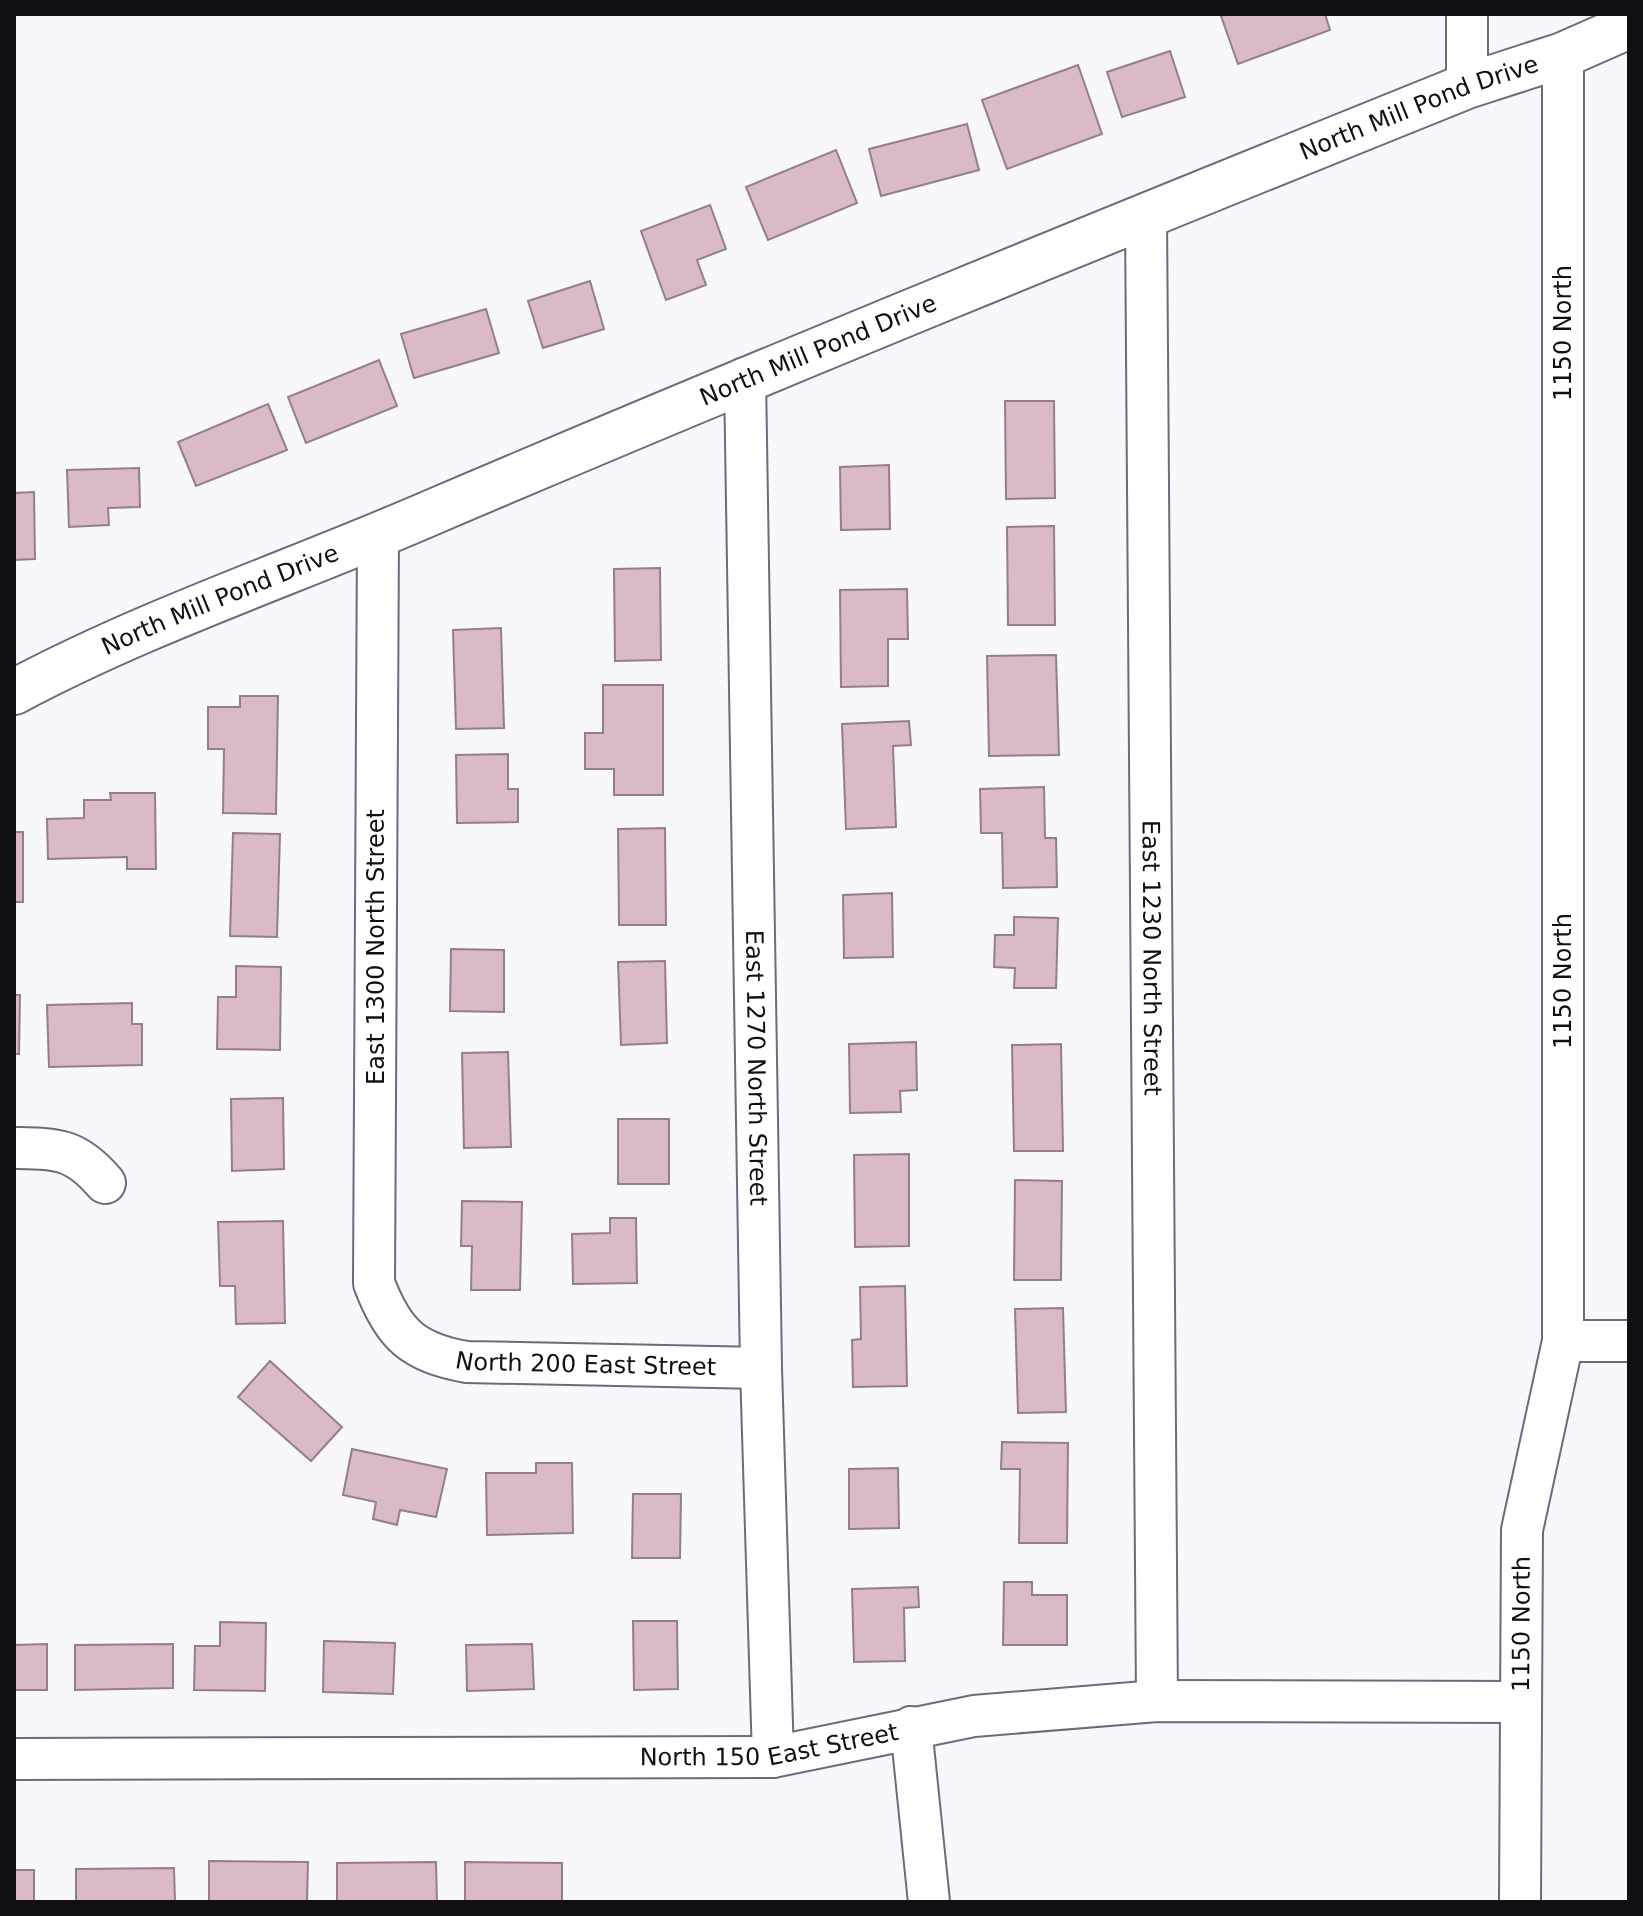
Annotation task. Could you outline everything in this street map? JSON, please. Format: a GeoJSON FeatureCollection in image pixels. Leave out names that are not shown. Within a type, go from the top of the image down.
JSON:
{"type":"FeatureCollection","features":[{"type":"Feature","properties":{"kind":"main road","name":"North Mill Pond Drive"},"geometry":{"type":"LineString","coordinates":[[14,692],[94,650],[378,536],[745,378],[1467,86],[1563,55],[1629,26]]}},
{"type":"Feature","properties":{"kind":"street"},"geometry":{"type":"LineString","coordinates":[[1467,14],[1467,86]]}},
{"type":"Feature","properties":{"kind":"street","name":"1150 North"},"geometry":{"type":"LineString","coordinates":[[1520,1902],[1522,1530],[1563,1341],[1563,55]]}},
{"type":"Feature","properties":{"kind":"street","name":"East 1230 North Street"},"geometry":{"type":"LineString","coordinates":[[1146,216],[1157,1701]]}},
{"type":"Feature","properties":{"kind":"street","name":"East 1270 North Street"},"geometry":{"type":"LineString","coordinates":[[745,378],[761,1368],[773,1757]]}},
{"type":"Feature","properties":{"kind":"street","name":"East 1300 North Street"},"geometry":{"type":"LineString","coordinates":[[378,536],[374,1283],[387,1317],[413,1344]]}},
{"type":"Feature","properties":{"kind":"street"},"geometry":{"type":"LineString","coordinates":[[14,1148],[61,1149],[86,1161],[105,1183]]}},
{"type":"Feature","properties":{"kind":"street"},"geometry":{"type":"LineString","coordinates":[[1563,1341],[1629,1341]]}},
{"type":"Feature","properties":{"kind":"street","name":"North 200 East Street"},"geometry":{"type":"LineString","coordinates":[[413,1344],[436,1357],[467,1362],[761,1368]]}},
{"type":"Feature","properties":{"kind":"street","name":"North 150 East Street"},"geometry":{"type":"LineString","coordinates":[[14,1759],[773,1757],[974,1716],[1157,1701],[1520,1702]]}},
{"type":"Feature","properties":{"kind":"street"},"geometry":{"type":"LineString","coordinates":[[911,1727],[929,1902]]}},
{"type":"Feature","properties":{"kind":"building"},"geometry":{"type":"Polygon","coordinates":[[[1325,14],[1330,30],[1238,64],[1221,16],[1325,14]]]}},
{"type":"Feature","properties":{"kind":"building"},"geometry":{"type":"Polygon","coordinates":[[[1170,51],[1185,97],[1122,117],[1107,72],[1170,51]]]}},
{"type":"Feature","properties":{"kind":"building"},"geometry":{"type":"Polygon","coordinates":[[[1078,65],[1102,134],[1007,169],[982,100],[1078,65]]]}},
{"type":"Feature","properties":{"kind":"building"},"geometry":{"type":"Polygon","coordinates":[[[967,124],[979,170],[881,196],[869,149],[967,124]]]}},
{"type":"Feature","properties":{"kind":"building"},"geometry":{"type":"Polygon","coordinates":[[[836,150],[857,203],[768,240],[746,187],[836,150]]]}},
{"type":"Feature","properties":{"kind":"building"},"geometry":{"type":"Polygon","coordinates":[[[710,205],[726,249],[697,260],[706,285],[666,300],[641,231],[710,205]]]}},
{"type":"Feature","properties":{"kind":"building"},"geometry":{"type":"Polygon","coordinates":[[[590,281],[604,329],[543,348],[528,301],[590,281]]]}},
{"type":"Feature","properties":{"kind":"building"},"geometry":{"type":"Polygon","coordinates":[[[486,309],[499,353],[414,378],[401,334],[486,309]]]}},
{"type":"Feature","properties":{"kind":"building"},"geometry":{"type":"Polygon","coordinates":[[[379,360],[397,406],[306,443],[288,397],[379,360]]]}},
{"type":"Feature","properties":{"kind":"building"},"geometry":{"type":"Polygon","coordinates":[[[1005,401],[1054,401],[1055,498],[1006,499],[1005,401]]]}},
{"type":"Feature","properties":{"kind":"building"},"geometry":{"type":"Polygon","coordinates":[[[268,404],[287,450],[196,486],[178,442],[268,404]]]}},
{"type":"Feature","properties":{"kind":"building"},"geometry":{"type":"Polygon","coordinates":[[[889,465],[890,529],[841,530],[840,467],[889,465]]]}},
{"type":"Feature","properties":{"kind":"building"},"geometry":{"type":"Polygon","coordinates":[[[139,468],[140,507],[108,508],[109,525],[69,527],[67,470],[139,468]]]}},
{"type":"Feature","properties":{"kind":"building"},"geometry":{"type":"Polygon","coordinates":[[[34,492],[35,559],[14,560],[14,493],[34,492]]]}},
{"type":"Feature","properties":{"kind":"building"},"geometry":{"type":"Polygon","coordinates":[[[1054,526],[1055,625],[1008,625],[1007,527],[1054,526]]]}},
{"type":"Feature","properties":{"kind":"building"},"geometry":{"type":"Polygon","coordinates":[[[660,568],[661,660],[615,661],[614,569],[660,568]]]}},
{"type":"Feature","properties":{"kind":"building"},"geometry":{"type":"Polygon","coordinates":[[[907,589],[908,639],[888,639],[888,686],[841,687],[840,590],[907,589]]]}},
{"type":"Feature","properties":{"kind":"building"},"geometry":{"type":"Polygon","coordinates":[[[501,628],[504,728],[456,729],[453,630],[501,628]]]}},
{"type":"Feature","properties":{"kind":"building"},"geometry":{"type":"Polygon","coordinates":[[[1056,655],[1059,755],[989,756],[987,656],[1056,655]]]}},
{"type":"Feature","properties":{"kind":"building"},"geometry":{"type":"Polygon","coordinates":[[[603,685],[663,685],[663,795],[614,795],[614,769],[585,769],[585,733],[603,733],[603,685]]]}},
{"type":"Feature","properties":{"kind":"building"},"geometry":{"type":"Polygon","coordinates":[[[240,696],[278,696],[276,814],[223,813],[224,749],[208,749],[208,707],[240,707],[240,696]]]}},
{"type":"Feature","properties":{"kind":"building"},"geometry":{"type":"Polygon","coordinates":[[[909,721],[911,745],[893,746],[896,827],[846,829],[842,724],[909,721]]]}},
{"type":"Feature","properties":{"kind":"building"},"geometry":{"type":"Polygon","coordinates":[[[508,754],[508,789],[518,789],[518,822],[457,823],[456,755],[508,754]]]}},
{"type":"Feature","properties":{"kind":"building"},"geometry":{"type":"Polygon","coordinates":[[[1044,787],[1045,838],[1056,838],[1057,887],[1003,888],[1002,833],[981,833],[980,789],[1044,787]]]}},
{"type":"Feature","properties":{"kind":"building"},"geometry":{"type":"Polygon","coordinates":[[[110,793],[155,793],[156,869],[127,869],[127,857],[48,859],[47,819],[84,818],[84,800],[111,800],[110,793]]]}},
{"type":"Feature","properties":{"kind":"building"},"geometry":{"type":"Polygon","coordinates":[[[665,828],[666,925],[619,925],[618,829],[665,828]]]}},
{"type":"Feature","properties":{"kind":"building"},"geometry":{"type":"Polygon","coordinates":[[[14,832],[23,832],[23,902],[14,902],[14,832]]]}},
{"type":"Feature","properties":{"kind":"building"},"geometry":{"type":"Polygon","coordinates":[[[233,833],[280,834],[277,937],[230,936],[233,833]]]}},
{"type":"Feature","properties":{"kind":"building"},"geometry":{"type":"Polygon","coordinates":[[[892,893],[893,957],[844,958],[843,895],[892,893]]]}},
{"type":"Feature","properties":{"kind":"building"},"geometry":{"type":"Polygon","coordinates":[[[1014,917],[1058,918],[1056,988],[1014,988],[1015,968],[994,967],[995,935],[1014,935],[1014,917]]]}},
{"type":"Feature","properties":{"kind":"building"},"geometry":{"type":"Polygon","coordinates":[[[451,949],[504,950],[504,1012],[450,1011],[451,949]]]}},
{"type":"Feature","properties":{"kind":"building"},"geometry":{"type":"Polygon","coordinates":[[[665,961],[667,1043],[621,1045],[618,962],[665,961]]]}},
{"type":"Feature","properties":{"kind":"building"},"geometry":{"type":"Polygon","coordinates":[[[236,966],[281,967],[280,1050],[217,1049],[218,997],[236,997],[236,966]]]}},
{"type":"Feature","properties":{"kind":"building"},"geometry":{"type":"Polygon","coordinates":[[[14,995],[20,995],[19,1054],[14,1054],[14,995]]]}},
{"type":"Feature","properties":{"kind":"building"},"geometry":{"type":"Polygon","coordinates":[[[132,1003],[132,1024],[142,1024],[142,1065],[49,1067],[47,1005],[132,1003]]]}},
{"type":"Feature","properties":{"kind":"building"},"geometry":{"type":"Polygon","coordinates":[[[916,1042],[917,1090],[900,1091],[901,1112],[850,1113],[849,1044],[916,1042]]]}},
{"type":"Feature","properties":{"kind":"building"},"geometry":{"type":"Polygon","coordinates":[[[1061,1044],[1063,1151],[1014,1151],[1012,1045],[1061,1044]]]}},
{"type":"Feature","properties":{"kind":"building"},"geometry":{"type":"Polygon","coordinates":[[[508,1052],[511,1147],[464,1148],[462,1053],[508,1052]]]}},
{"type":"Feature","properties":{"kind":"building"},"geometry":{"type":"Polygon","coordinates":[[[283,1098],[284,1169],[232,1171],[231,1099],[283,1098]]]}},
{"type":"Feature","properties":{"kind":"building"},"geometry":{"type":"Polygon","coordinates":[[[618,1119],[669,1119],[669,1184],[618,1184],[618,1119]]]}},
{"type":"Feature","properties":{"kind":"building"},"geometry":{"type":"Polygon","coordinates":[[[909,1154],[909,1246],[855,1247],[854,1155],[909,1154]]]}},
{"type":"Feature","properties":{"kind":"building"},"geometry":{"type":"Polygon","coordinates":[[[1015,1180],[1062,1181],[1061,1280],[1014,1280],[1015,1180]]]}},
{"type":"Feature","properties":{"kind":"building"},"geometry":{"type":"Polygon","coordinates":[[[462,1201],[522,1202],[520,1290],[471,1290],[472,1246],[461,1246],[462,1201]]]}},
{"type":"Feature","properties":{"kind":"building"},"geometry":{"type":"Polygon","coordinates":[[[610,1218],[636,1218],[637,1283],[573,1284],[572,1234],[610,1233],[610,1218]]]}},
{"type":"Feature","properties":{"kind":"building"},"geometry":{"type":"Polygon","coordinates":[[[283,1221],[285,1323],[236,1324],[235,1286],[220,1286],[218,1222],[283,1221]]]}},
{"type":"Feature","properties":{"kind":"building"},"geometry":{"type":"Polygon","coordinates":[[[905,1286],[907,1386],[853,1387],[852,1340],[861,1339],[860,1287],[905,1286]]]}},
{"type":"Feature","properties":{"kind":"building"},"geometry":{"type":"Polygon","coordinates":[[[1063,1308],[1066,1412],[1018,1413],[1015,1309],[1063,1308]]]}},
{"type":"Feature","properties":{"kind":"building"},"geometry":{"type":"Polygon","coordinates":[[[270,1361],[342,1427],[311,1461],[238,1397],[270,1361]]]}},
{"type":"Feature","properties":{"kind":"building"},"geometry":{"type":"Polygon","coordinates":[[[1002,1442],[1068,1443],[1067,1543],[1019,1543],[1020,1469],[1001,1469],[1002,1442]]]}},
{"type":"Feature","properties":{"kind":"building"},"geometry":{"type":"Polygon","coordinates":[[[352,1449],[447,1469],[436,1517],[400,1510],[397,1525],[373,1519],[376,1502],[343,1495],[352,1449]]]}},
{"type":"Feature","properties":{"kind":"building"},"geometry":{"type":"Polygon","coordinates":[[[536,1463],[572,1463],[573,1533],[487,1535],[486,1473],[536,1473],[536,1463]]]}},
{"type":"Feature","properties":{"kind":"building"},"geometry":{"type":"Polygon","coordinates":[[[898,1468],[899,1528],[849,1529],[849,1469],[898,1468]]]}},
{"type":"Feature","properties":{"kind":"building"},"geometry":{"type":"Polygon","coordinates":[[[633,1494],[681,1494],[680,1558],[632,1558],[633,1494]]]}},
{"type":"Feature","properties":{"kind":"building"},"geometry":{"type":"Polygon","coordinates":[[[1004,1582],[1032,1582],[1032,1595],[1067,1595],[1067,1645],[1003,1645],[1004,1582]]]}},
{"type":"Feature","properties":{"kind":"building"},"geometry":{"type":"Polygon","coordinates":[[[918,1587],[919,1607],[904,1608],[905,1661],[854,1662],[852,1589],[918,1587]]]}},
{"type":"Feature","properties":{"kind":"building"},"geometry":{"type":"Polygon","coordinates":[[[633,1621],[677,1621],[678,1689],[634,1690],[633,1621]]]}},
{"type":"Feature","properties":{"kind":"building"},"geometry":{"type":"Polygon","coordinates":[[[220,1622],[266,1623],[265,1691],[194,1690],[195,1646],[220,1646],[220,1622]]]}},
{"type":"Feature","properties":{"kind":"building"},"geometry":{"type":"Polygon","coordinates":[[[324,1641],[395,1643],[393,1694],[323,1692],[324,1641]]]}},
{"type":"Feature","properties":{"kind":"building"},"geometry":{"type":"Polygon","coordinates":[[[47,1644],[47,1690],[14,1690],[14,1645],[47,1644]]]}},
{"type":"Feature","properties":{"kind":"building"},"geometry":{"type":"Polygon","coordinates":[[[173,1644],[173,1688],[75,1690],[75,1645],[173,1644]]]}},
{"type":"Feature","properties":{"kind":"building"},"geometry":{"type":"Polygon","coordinates":[[[532,1644],[534,1689],[467,1691],[466,1645],[532,1644]]]}},
{"type":"Feature","properties":{"kind":"building"},"geometry":{"type":"Polygon","coordinates":[[[209,1861],[308,1862],[307,1902],[209,1902],[209,1861]]]}},
{"type":"Feature","properties":{"kind":"building"},"geometry":{"type":"Polygon","coordinates":[[[436,1862],[437,1902],[337,1902],[337,1863],[436,1862]]]}},
{"type":"Feature","properties":{"kind":"building"},"geometry":{"type":"Polygon","coordinates":[[[465,1862],[562,1863],[562,1902],[465,1902],[465,1862]]]}},
{"type":"Feature","properties":{"kind":"building"},"geometry":{"type":"Polygon","coordinates":[[[174,1868],[175,1902],[76,1902],[76,1869],[174,1868]]]}},
{"type":"Feature","properties":{"kind":"building"},"geometry":{"type":"Polygon","coordinates":[[[14,1870],[34,1870],[34,1902],[14,1902],[14,1870]]]}}]}
